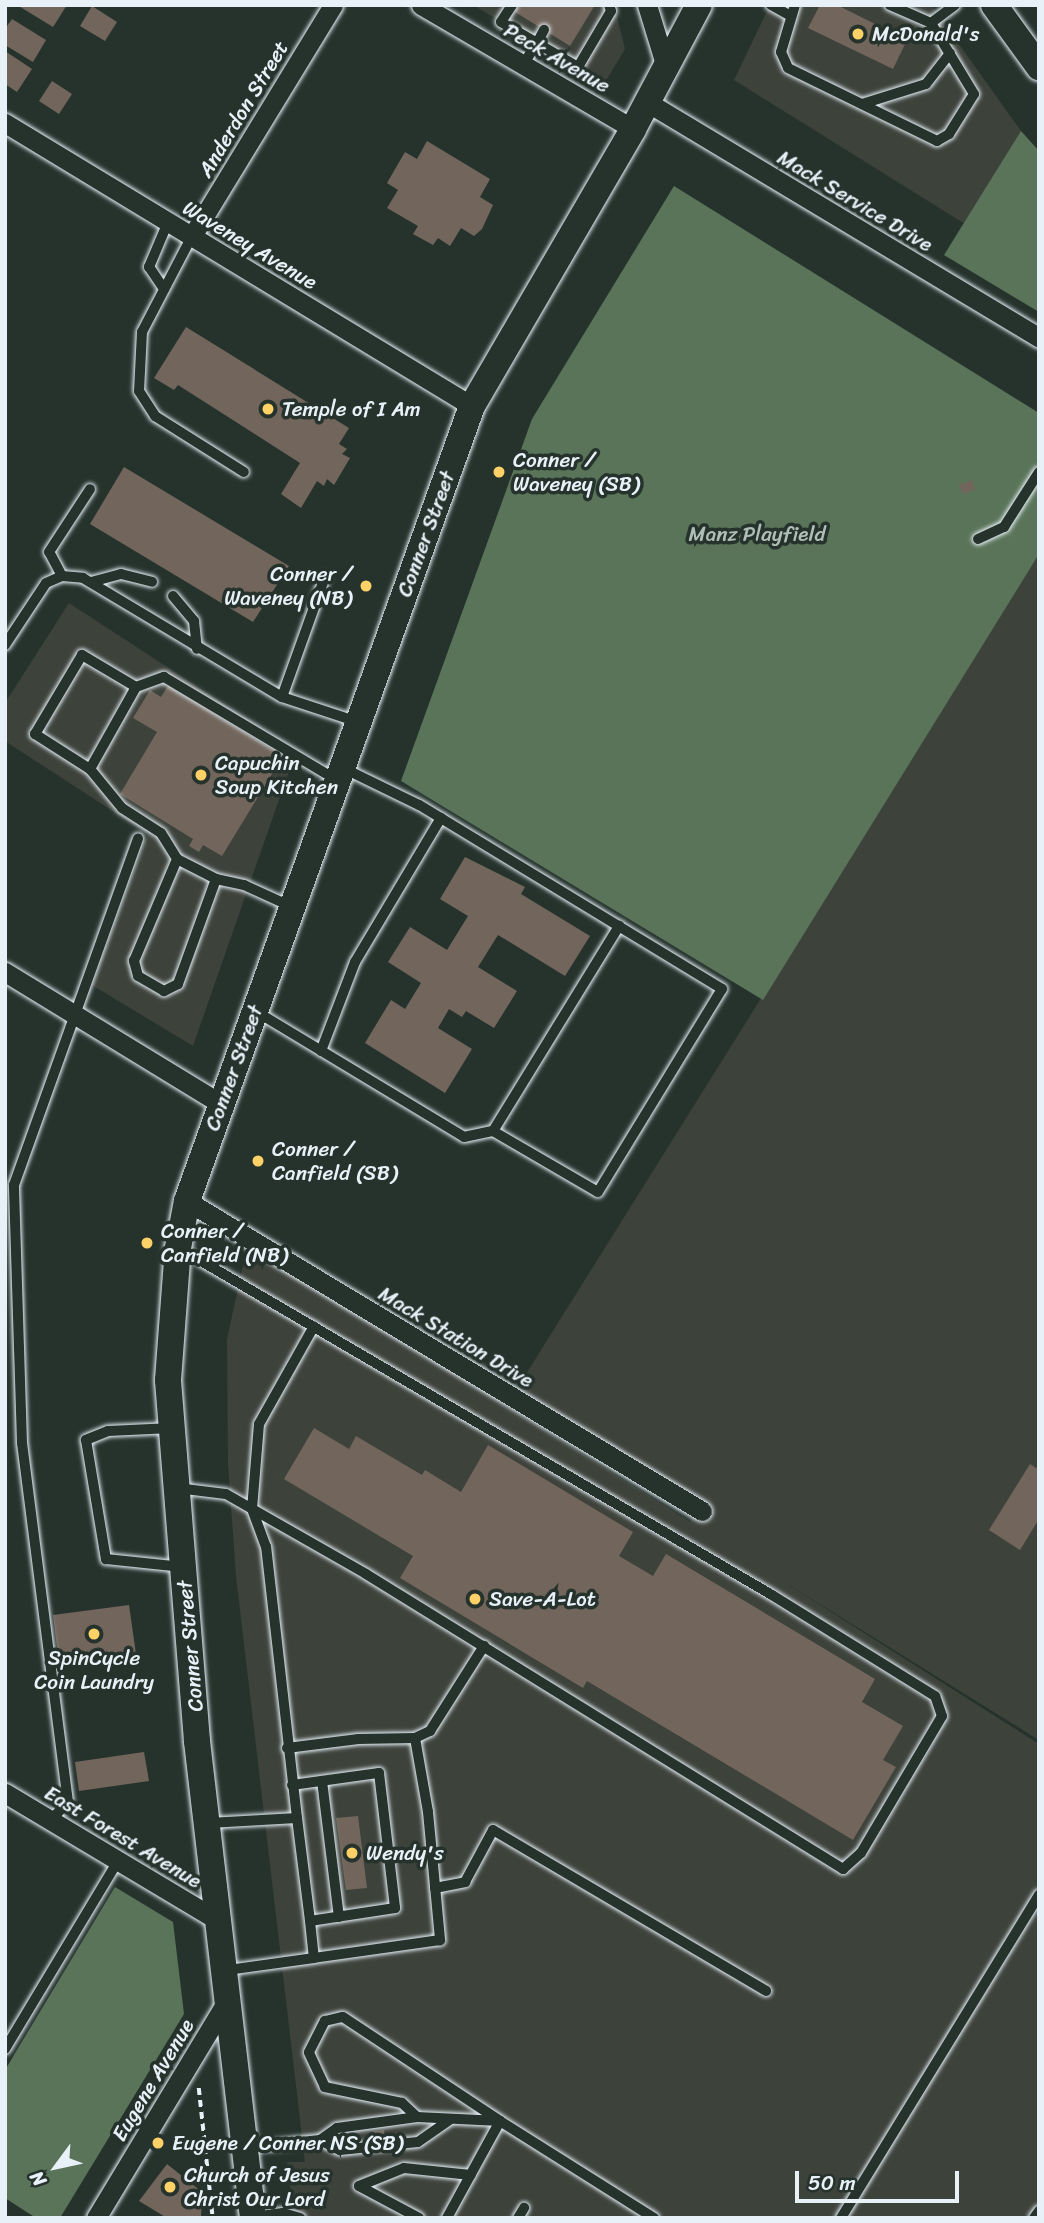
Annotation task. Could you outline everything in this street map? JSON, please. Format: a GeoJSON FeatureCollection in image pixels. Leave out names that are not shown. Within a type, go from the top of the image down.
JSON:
{"type":"FeatureCollection","features":[{"type":"Feature","properties":{"kind":"main road","name":"Conner Street"},"geometry":{"type":"LineString","coordinates":[[253,2218],[206,1823],[168,1380],[178,1248],[187,1200],[472,406],[633,130],[699,5]]}},
{"type":"Feature","properties":{"kind":"main road"},"geometry":{"type":"LineString","coordinates":[[994,5],[1039,67]]}},
{"type":"Feature","properties":{"kind":"street","name":"Anderdon Street"},"geometry":{"type":"LineString","coordinates":[[192,236],[333,5]]}},
{"type":"Feature","properties":{"kind":"street","name":"Peck Avenue"},"geometry":{"type":"LineString","coordinates":[[421,5],[633,130]]}},
{"type":"Feature","properties":{"kind":"street"},"geometry":{"type":"LineString","coordinates":[[647,5],[666,67]]}},
{"type":"Feature","properties":{"kind":"street","name":"Mack Service Drive"},"geometry":{"type":"LineString","coordinates":[[648,102],[1039,338]]}},
{"type":"Feature","properties":{"kind":"street","name":"Waveney Avenue"},"geometry":{"type":"LineString","coordinates":[[5,123],[472,406]]}},
{"type":"Feature","properties":{"kind":"street"},"geometry":{"type":"LineString","coordinates":[[5,972],[221,1104]]}},
{"type":"Feature","properties":{"kind":"street","name":"Mack Station Drive"},"geometry":{"type":"LineString","coordinates":[[187,1200],[702,1511]]}},
{"type":"Feature","properties":{"kind":"street","name":"East Forest Avenue"},"geometry":{"type":"LineString","coordinates":[[5,1793],[217,1920]]}},
{"type":"Feature","properties":{"kind":"street","name":"Eugene Avenue"},"geometry":{"type":"LineString","coordinates":[[96,2218],[227,2001]]}},
{"type":"Feature","properties":{"kind":"lane"},"geometry":{"type":"LineString","coordinates":[[512,5],[501,22],[578,67],[611,11],[609,5]]}},
{"type":"Feature","properties":{"kind":"lane"},"geometry":{"type":"LineString","coordinates":[[771,5],[789,15]]}},
{"type":"Feature","properties":{"kind":"lane"},"geometry":{"type":"LineString","coordinates":[[795,5],[789,15],[781,52],[788,68],[937,141],[950,134],[974,94],[931,23],[890,5]]}},
{"type":"Feature","properties":{"kind":"lane"},"geometry":{"type":"LineString","coordinates":[[931,23],[955,5]]}},
{"type":"Feature","properties":{"kind":"lane"},"geometry":{"type":"LineString","coordinates":[[523,65],[544,30]]}},
{"type":"Feature","properties":{"kind":"lane"},"geometry":{"type":"LineString","coordinates":[[862,104],[926,85],[950,53]]}},
{"type":"Feature","properties":{"kind":"lane"},"geometry":{"type":"LineString","coordinates":[[164,289],[149,267],[168,222]]}},
{"type":"Feature","properties":{"kind":"lane"},"geometry":{"type":"LineString","coordinates":[[192,236],[142,332],[139,391],[144,405],[244,471]]}},
{"type":"Feature","properties":{"kind":"lane"},"geometry":{"type":"LineString","coordinates":[[978,539],[1004,527],[1039,472]]}},
{"type":"Feature","properties":{"kind":"lane"},"geometry":{"type":"LineString","coordinates":[[62,576],[49,552],[90,489]]}},
{"type":"Feature","properties":{"kind":"lane"},"geometry":{"type":"LineString","coordinates":[[91,582],[121,573],[152,582]]}},
{"type":"Feature","properties":{"kind":"lane"},"geometry":{"type":"LineString","coordinates":[[5,645],[46,583],[62,576],[91,582],[197,649],[282,697],[359,722]]}},
{"type":"Feature","properties":{"kind":"lane"},"geometry":{"type":"LineString","coordinates":[[282,697],[325,577]]}},
{"type":"Feature","properties":{"kind":"lane"},"geometry":{"type":"LineString","coordinates":[[173,596],[194,621],[197,649]]}},
{"type":"Feature","properties":{"kind":"lane"},"geometry":{"type":"LineString","coordinates":[[136,687],[82,655],[35,734],[90,769],[122,808],[161,833],[177,859],[216,879],[244,885],[292,907]]}},
{"type":"Feature","properties":{"kind":"lane"},"geometry":{"type":"LineString","coordinates":[[90,769],[136,687],[164,677],[340,774],[441,818],[722,989],[598,1192],[493,1130],[464,1137],[255,1011]]}},
{"type":"Feature","properties":{"kind":"lane"},"geometry":{"type":"LineString","coordinates":[[321,1051],[355,962],[441,818]]}},
{"type":"Feature","properties":{"kind":"lane"},"geometry":{"type":"LineString","coordinates":[[51,1820],[68,1801],[22,1443],[14,1185],[77,1016],[138,839]]}},
{"type":"Feature","properties":{"kind":"lane"},"geometry":{"type":"LineString","coordinates":[[177,859],[134,961],[138,976],[164,991],[178,984],[216,879]]}},
{"type":"Feature","properties":{"kind":"lane"},"geometry":{"type":"LineString","coordinates":[[493,1130],[619,926]]}},
{"type":"Feature","properties":{"kind":"lane"},"geometry":{"type":"LineString","coordinates":[[177,1488],[226,1494],[484,1646],[843,1869],[861,1853],[942,1716],[935,1696],[639,1514],[178,1248]]}},
{"type":"Feature","properties":{"kind":"lane"},"geometry":{"type":"LineString","coordinates":[[314,1325],[259,1424],[252,1509],[267,1547],[287,1748],[314,1958]]}},
{"type":"Feature","properties":{"kind":"lane"},"geometry":{"type":"LineString","coordinates":[[172,1428],[108,1431],[86,1440],[106,1559],[183,1567]]}},
{"type":"Feature","properties":{"kind":"lane"},"geometry":{"type":"LineString","coordinates":[[287,1748],[358,1739],[415,1738],[430,1731],[484,1646]]}},
{"type":"Feature","properties":{"kind":"lane"},"geometry":{"type":"LineString","coordinates":[[223,1970],[440,1940],[415,1738]]}},
{"type":"Feature","properties":{"kind":"lane"},"geometry":{"type":"LineString","coordinates":[[292,1785],[379,1773],[395,1908],[310,1921]]}},
{"type":"Feature","properties":{"kind":"lane"},"geometry":{"type":"LineString","coordinates":[[322,1781],[339,1917]]}},
{"type":"Feature","properties":{"kind":"lane"},"geometry":{"type":"LineString","coordinates":[[206,1823],[297,1818]]}},
{"type":"Feature","properties":{"kind":"lane"},"geometry":{"type":"LineString","coordinates":[[435,1888],[465,1882],[494,1830],[766,1991]]}},
{"type":"Feature","properties":{"kind":"lane"},"geometry":{"type":"LineString","coordinates":[[5,2049],[118,1861]]}},
{"type":"Feature","properties":{"kind":"lane"},"geometry":{"type":"LineString","coordinates":[[841,2218],[1039,1895]]}},
{"type":"Feature","properties":{"kind":"lane"},"geometry":{"type":"LineString","coordinates":[[417,2117],[402,2103],[325,2087],[309,2052],[325,2021],[343,2017],[500,2121],[654,2218]]}},
{"type":"Feature","properties":{"kind":"lane"},"geometry":{"type":"LineString","coordinates":[[245,2148],[320,2140],[337,2127],[417,2117],[500,2121]]}},
{"type":"Feature","properties":{"kind":"lane"},"geometry":{"type":"LineString","coordinates":[[320,2140],[341,2150],[418,2142],[450,2120]]}},
{"type":"Feature","properties":{"kind":"lane"},"geometry":{"type":"LineString","coordinates":[[447,2218],[500,2121]]}},
{"type":"Feature","properties":{"kind":"lane"},"geometry":{"type":"LineString","coordinates":[[419,2218],[359,2186],[404,2168],[471,2175]]}},
{"type":"Feature","properties":{"kind":"lane"},"geometry":{"type":"LineString","coordinates":[[1034,2218],[1039,2211]]}},
{"type":"Feature","properties":{"kind":"lane"},"geometry":{"type":"LineString","coordinates":[[253,2218],[283,2213],[300,2218]]}},
{"type":"Feature","properties":{"kind":"path"},"geometry":{"type":"LineString","coordinates":[[200,2082],[213,2218]]}},
{"type":"Feature","properties":{"kind":"shaded area"},"geometry":{"type":"Polygon","coordinates":[[[473,5],[614,5],[625,49],[604,84],[473,5]]]}},
{"type":"Feature","properties":{"kind":"shaded area"},"geometry":{"type":"Polygon","coordinates":[[[770,5],[931,5],[1021,131],[965,224],[734,80],[770,5]]]}},
{"type":"Feature","properties":{"kind":"shaded area"},"geometry":{"type":"Polygon","coordinates":[[[1039,554],[1039,1740],[781,1580],[1039,1744],[1039,2218],[294,2218],[287,2162],[305,2162],[236,1576],[228,1464],[227,1339],[249,1238],[502,1391],[498,1401],[690,1522],[702,1501],[516,1390],[1039,554]]]}},
{"type":"Feature","properties":{"kind":"shaded area"},"geometry":{"type":"Polygon","coordinates":[[[69,603],[296,751],[193,1046],[92,985],[148,834],[5,741],[5,703],[69,603]]]}},
{"type":"Feature","properties":{"kind":"green space"},"geometry":{"type":"Polygon","coordinates":[[[1021,131],[1039,151],[1039,312],[944,255],[1021,131]]]}},
{"type":"Feature","properties":{"kind":"green space","name":"Manz Playfield"},"geometry":{"type":"Polygon","coordinates":[[[674,186],[1039,413],[1039,554],[763,1000],[401,781],[532,419],[674,186]]]}},
{"type":"Feature","properties":{"kind":"green space"},"geometry":{"type":"Polygon","coordinates":[[[115,1887],[173,1922],[184,2014],[60,2218],[36,2218],[5,2198],[5,2070],[115,1887]]]}},
{"type":"Feature","properties":{"kind":"building"},"geometry":{"type":"Polygon","coordinates":[[[17,5],[67,5],[53,27],[17,5]]]}},
{"type":"Feature","properties":{"kind":"building"},"geometry":{"type":"Polygon","coordinates":[[[519,5],[595,5],[570,46],[515,12],[519,5]]]}},
{"type":"Feature","properties":{"kind":"building","name":"McDonald's"},"geometry":{"type":"Polygon","coordinates":[[[820,5],[837,5],[907,40],[893,69],[808,28],[820,5]]]}},
{"type":"Feature","properties":{"kind":"building"},"geometry":{"type":"Polygon","coordinates":[[[92,6],[117,22],[105,41],[80,26],[92,6]]]}},
{"type":"Feature","properties":{"kind":"building"},"geometry":{"type":"Polygon","coordinates":[[[12,19],[46,40],[33,62],[5,45],[5,29],[12,19]]]}},
{"type":"Feature","properties":{"kind":"building"},"geometry":{"type":"Polygon","coordinates":[[[5,51],[32,69],[17,92],[5,84],[5,51]]]}},
{"type":"Feature","properties":{"kind":"building"},"geometry":{"type":"Polygon","coordinates":[[[52,81],[72,94],[59,114],[39,101],[52,81]]]}},
{"type":"Feature","properties":{"kind":"building"},"geometry":{"type":"Polygon","coordinates":[[[427,141],[490,179],[480,197],[493,205],[482,229],[474,236],[461,228],[450,246],[438,238],[433,245],[413,234],[418,226],[387,208],[398,190],[387,183],[405,152],[417,159],[427,141]]]}},
{"type":"Feature","properties":{"kind":"building","name":"Temple of I Am"},"geometry":{"type":"Polygon","coordinates":[[[186,327],[349,428],[339,444],[347,449],[342,454],[350,458],[334,485],[327,479],[324,486],[317,481],[301,508],[281,494],[300,463],[178,385],[174,390],[154,378],[186,327]]]}},
{"type":"Feature","properties":{"kind":"building"},"geometry":{"type":"Polygon","coordinates":[[[124,467],[289,566],[253,622],[90,524],[124,467]]]}},
{"type":"Feature","properties":{"kind":"building"},"geometry":{"type":"Polygon","coordinates":[[[972,480],[975,490],[963,494],[959,485],[972,480]]]}},
{"type":"Feature","properties":{"kind":"building","name":"Capuchin Soup Kitchen"},"geometry":{"type":"Polygon","coordinates":[[[168,686],[283,756],[222,856],[203,845],[199,852],[189,846],[193,839],[120,794],[157,732],[133,718],[150,690],[161,697],[168,686]]]}},
{"type":"Feature","properties":{"kind":"building"},"geometry":{"type":"Polygon","coordinates":[[[465,857],[525,887],[521,894],[590,936],[565,976],[498,935],[478,967],[517,991],[494,1028],[466,1011],[462,1017],[449,1009],[438,1028],[472,1049],[445,1093],[365,1043],[391,1000],[405,1009],[421,983],[388,962],[410,927],[447,950],[468,916],[440,899],[465,857]]]}},
{"type":"Feature","properties":{"kind":"building"},"geometry":{"type":"Polygon","coordinates":[[[314,1428],[349,1449],[356,1436],[422,1475],[425,1470],[461,1492],[488,1445],[633,1532],[619,1556],[653,1576],[666,1554],[875,1679],[862,1702],[903,1726],[883,1760],[896,1767],[853,1840],[587,1681],[583,1688],[400,1578],[413,1556],[284,1479],[314,1428]]]}},
{"type":"Feature","properties":{"kind":"building"},"geometry":{"type":"Polygon","coordinates":[[[1030,1464],[1039,1470],[1039,1519],[1020,1550],[989,1530],[1030,1464]]]}},
{"type":"Feature","properties":{"kind":"building","name":"SpinCycle Coin Laundry"},"geometry":{"type":"Polygon","coordinates":[[[129,1605],[136,1654],[59,1664],[53,1615],[129,1605]]]}},
{"type":"Feature","properties":{"kind":"building"},"geometry":{"type":"Polygon","coordinates":[[[144,1752],[149,1781],[79,1791],[75,1762],[144,1752]]]}},
{"type":"Feature","properties":{"kind":"building","name":"Wendy's"},"geometry":{"type":"Polygon","coordinates":[[[358,1816],[367,1888],[346,1890],[336,1818],[358,1816]]]}},
{"type":"Feature","properties":{"kind":"building"},"geometry":{"type":"Polygon","coordinates":[[[384,2130],[385,2138],[372,2140],[371,2132],[384,2130]]]}},
{"type":"Feature","properties":{"kind":"building","name":"Church of Jesus Christ Our Lord"},"geometry":{"type":"Polygon","coordinates":[[[167,2164],[202,2192],[201,2218],[167,2218],[139,2201],[167,2164]]]}},
{"type":"Feature","properties":{"kind":"place","name":"McDonald's"},"geometry":{"type":"Point","coordinates":[858,34]}},
{"type":"Feature","properties":{"kind":"place","name":"Temple of I Am"},"geometry":{"type":"Point","coordinates":[268,409]}},
{"type":"Feature","properties":{"kind":"place","name":"Conner / Waveney (SB)"},"geometry":{"type":"Point","coordinates":[499,472]}},
{"type":"Feature","properties":{"kind":"place","name":"Conner / Waveney (NB)"},"geometry":{"type":"Point","coordinates":[366,586]}},
{"type":"Feature","properties":{"kind":"place","name":"Capuchin Soup Kitchen"},"geometry":{"type":"Point","coordinates":[201,775]}},
{"type":"Feature","properties":{"kind":"place","name":"Conner / Canfield (SB)"},"geometry":{"type":"Point","coordinates":[258,1161]}},
{"type":"Feature","properties":{"kind":"place","name":"Conner / Canfield (NB)"},"geometry":{"type":"Point","coordinates":[147,1243]}},
{"type":"Feature","properties":{"kind":"place","name":"Save-A-Lot"},"geometry":{"type":"Point","coordinates":[475,1599]}},
{"type":"Feature","properties":{"kind":"place","name":"SpinCycle Coin Laundry"},"geometry":{"type":"Point","coordinates":[94,1634]}},
{"type":"Feature","properties":{"kind":"place","name":"Wendy's"},"geometry":{"type":"Point","coordinates":[352,1853]}},
{"type":"Feature","properties":{"kind":"place","name":"Eugene / Conner NS (SB)"},"geometry":{"type":"Point","coordinates":[158,2143]}},
{"type":"Feature","properties":{"kind":"place","name":"Church of Jesus Christ Our Lord"},"geometry":{"type":"Point","coordinates":[170,2187]}}]}
